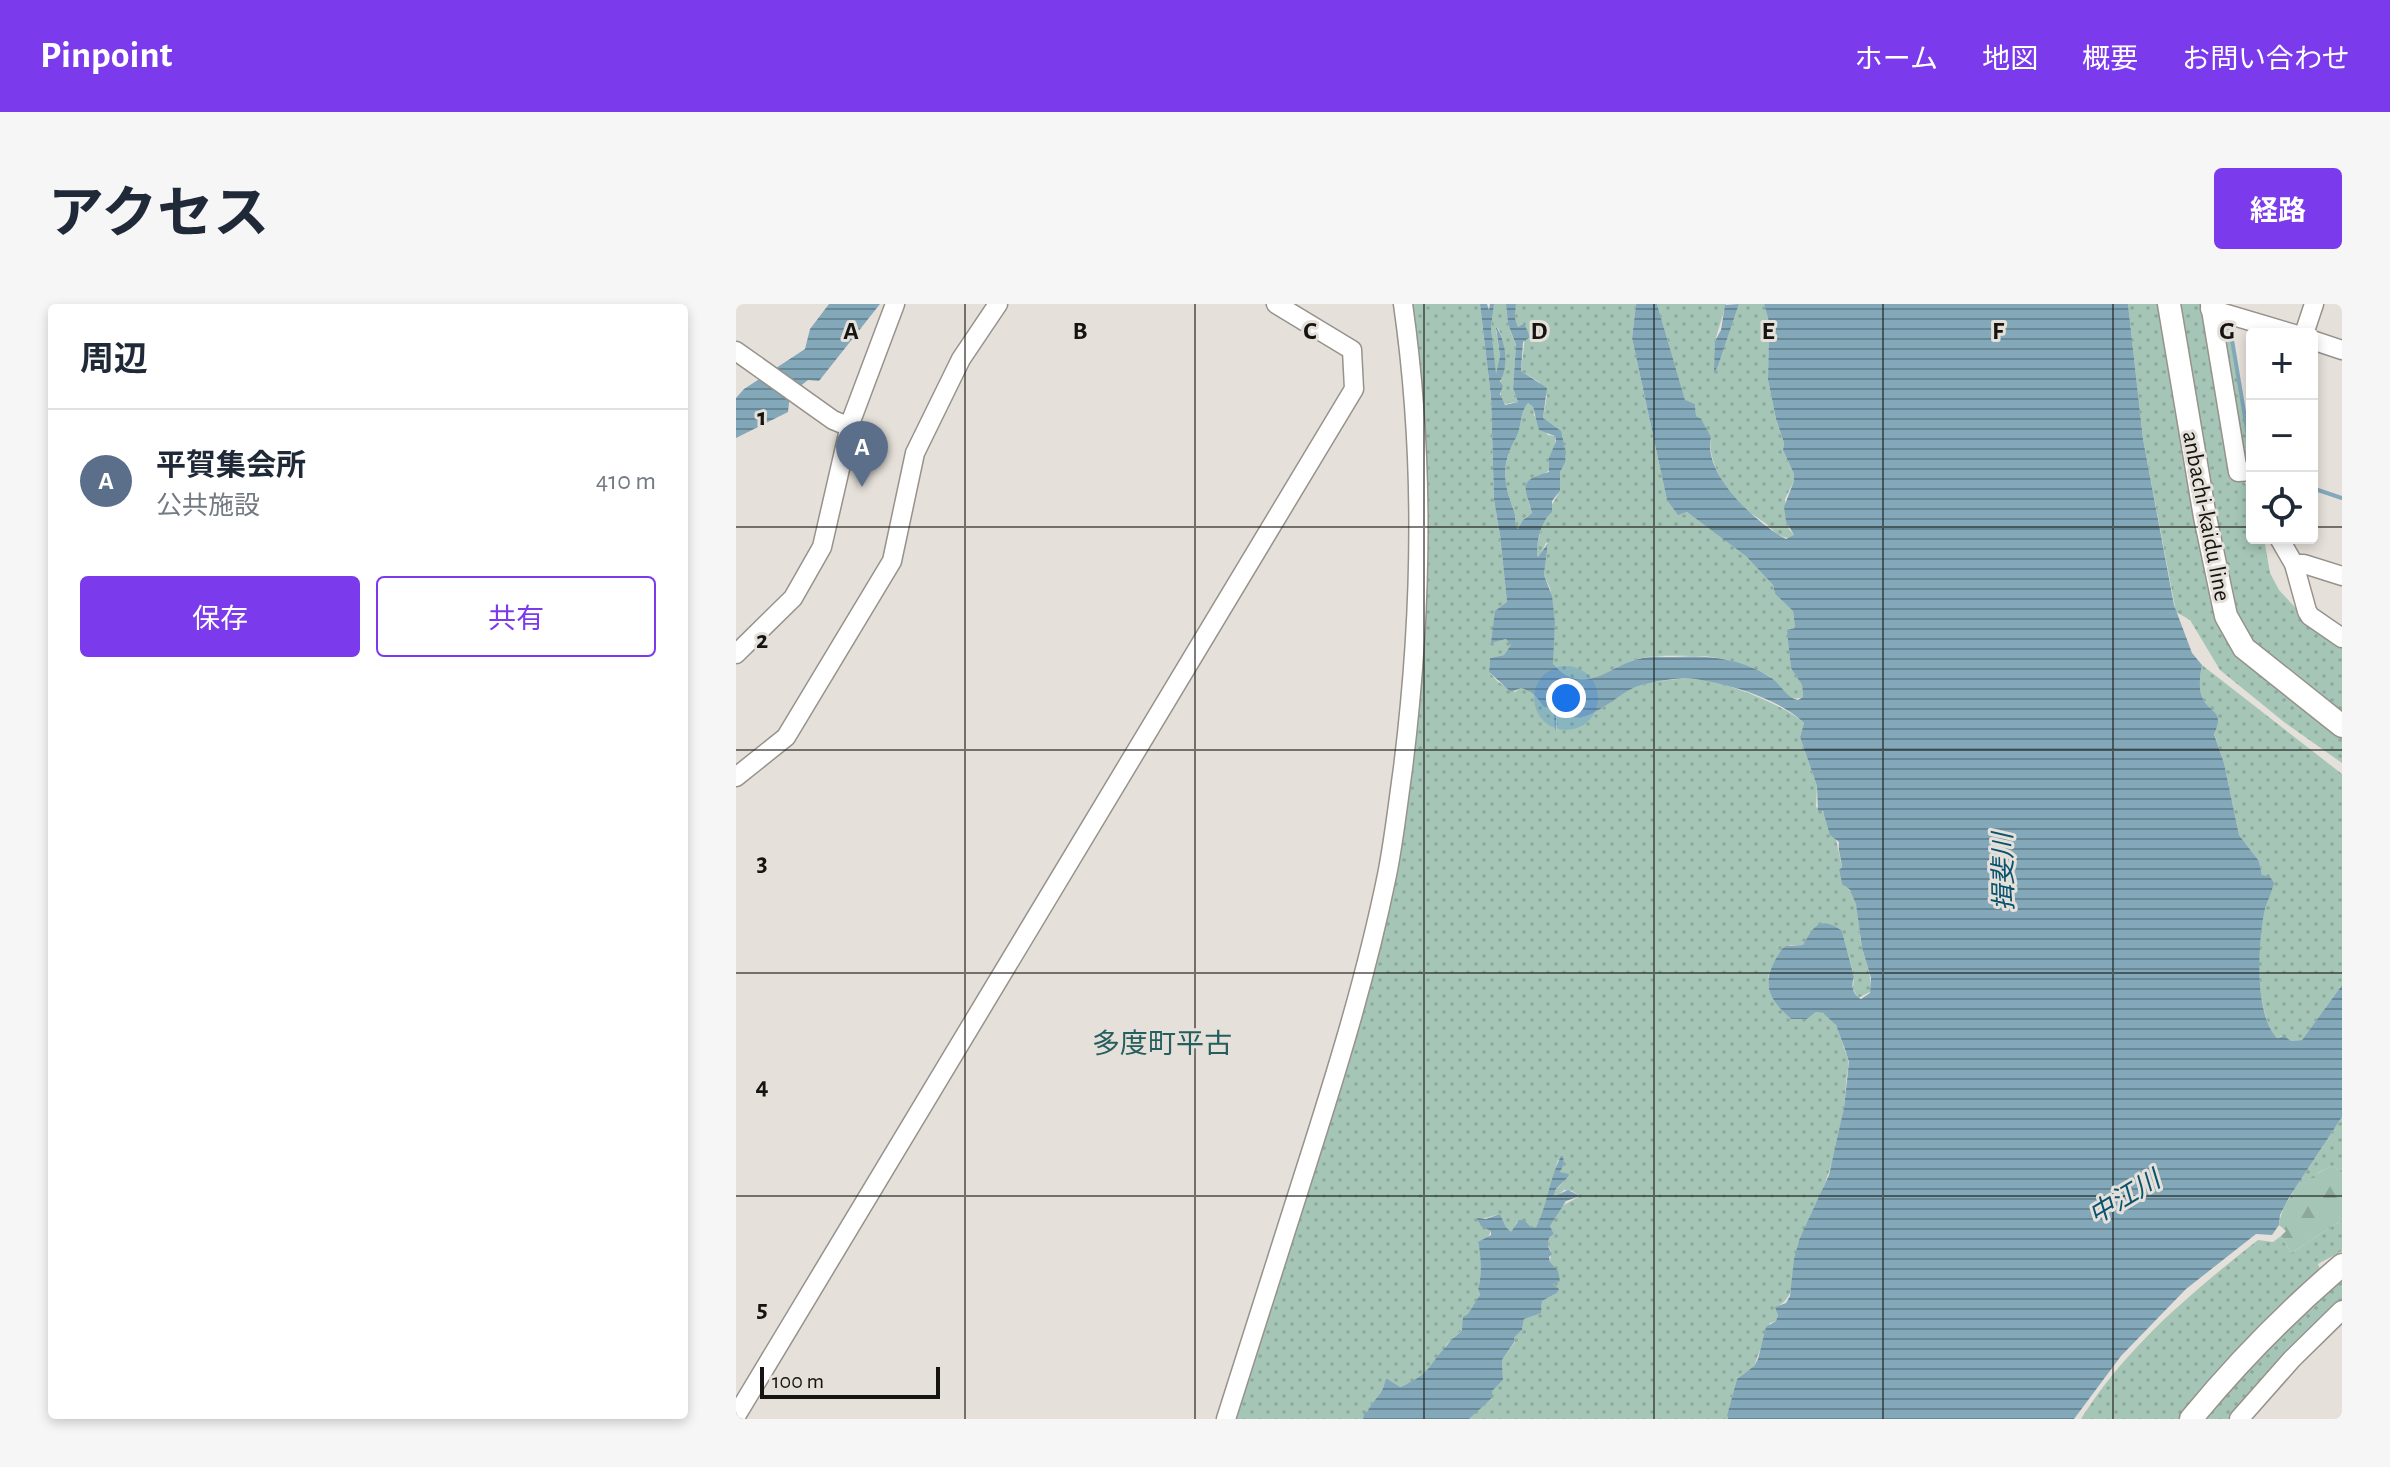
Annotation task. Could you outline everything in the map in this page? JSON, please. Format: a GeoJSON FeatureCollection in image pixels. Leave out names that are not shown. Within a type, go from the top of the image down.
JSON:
{"type":"FeatureCollection","features":[{"type":"Feature","properties":{"kind":"main road","name":"anbachi-kaidu line"},"geometry":{"type":"LineString","coordinates":[[2169,304],[2205,517],[2226,616],[2244,648],[2259,663],[2342,726]]}},
{"type":"Feature","properties":{"kind":"main road"},"geometry":{"type":"LineString","coordinates":[[2191,1419],[2296,1304],[2342,1265]]}},
{"type":"Feature","properties":{"kind":"street"},"geometry":{"type":"LineString","coordinates":[[736,654],[793,598],[822,547],[850,427],[895,304]]}},
{"type":"Feature","properties":{"kind":"street"},"geometry":{"type":"LineString","coordinates":[[736,777],[786,737],[892,561],[915,453],[961,359],[998,304]]}},
{"type":"Feature","properties":{"kind":"street"},"geometry":{"type":"LineString","coordinates":[[736,1416],[1354,389],[1352,350],[1276,304]]}},
{"type":"Feature","properties":{"kind":"street"},"geometry":{"type":"LineString","coordinates":[[1226,1419],[1343,1054],[1388,871],[1408,726],[1417,583],[1415,436],[1403,304]]}},
{"type":"Feature","properties":{"kind":"street"},"geometry":{"type":"LineString","coordinates":[[2306,328],[2314,304]]}},
{"type":"Feature","properties":{"kind":"street"},"geometry":{"type":"LineString","coordinates":[[2246,476],[2238,472],[2210,306],[2276,328]]}},
{"type":"Feature","properties":{"kind":"street"},"geometry":{"type":"LineString","coordinates":[[2318,342],[2342,350]]}},
{"type":"Feature","properties":{"kind":"street"},"geometry":{"type":"LineString","coordinates":[[736,351],[833,420],[850,427]]}},
{"type":"Feature","properties":{"kind":"street"},"geometry":{"type":"LineString","coordinates":[[2282,544],[2294,564],[2310,616],[2342,638]]}},
{"type":"Feature","properties":{"kind":"street"},"geometry":{"type":"LineString","coordinates":[[2294,564],[2304,564],[2342,576]]}},
{"type":"Feature","properties":{"kind":"street"},"geometry":{"type":"LineString","coordinates":[[2239,1419],[2292,1359],[2342,1310]]}},
{"type":"Feature","properties":{"kind":"green space"},"geometry":{"type":"Polygon","coordinates":[[[1408,304],[1480,304],[1491,397],[1494,500],[1507,602],[1492,642],[1507,639],[1512,645],[1504,655],[1490,658],[1489,672],[1498,682],[1515,692],[1521,687],[1553,708],[1557,733],[1556,714],[1560,710],[1570,716],[1587,716],[1636,687],[1684,678],[1733,687],[1795,716],[1804,723],[1800,737],[1817,786],[1816,807],[1831,825],[1842,867],[1839,870],[1856,903],[1870,992],[1858,998],[1853,989],[1854,976],[1842,931],[1810,935],[1803,945],[1790,945],[1769,973],[1768,982],[1774,1000],[1791,1019],[1807,1019],[1816,1012],[1831,1018],[1839,1032],[1849,1065],[1837,1143],[1826,1181],[1798,1245],[1792,1286],[1784,1302],[1776,1307],[1776,1321],[1770,1323],[1754,1366],[1737,1379],[1728,1419],[1469,1419],[1492,1399],[1491,1391],[1503,1380],[1502,1360],[1522,1330],[1524,1319],[1542,1306],[1542,1301],[1557,1293],[1558,1289],[1553,1284],[1557,1277],[1548,1247],[1549,1238],[1554,1234],[1550,1226],[1562,1206],[1580,1196],[1564,1190],[1552,1197],[1568,1177],[1560,1172],[1564,1163],[1558,1160],[1536,1227],[1532,1229],[1526,1222],[1517,1222],[1511,1233],[1500,1214],[1482,1219],[1491,1231],[1487,1239],[1479,1242],[1480,1295],[1462,1330],[1447,1344],[1421,1379],[1399,1387],[1385,1381],[1363,1419],[1231,1419],[1346,1056],[1413,733],[1408,304]]]}},
{"type":"Feature","properties":{"kind":"green space"},"geometry":{"type":"Polygon","coordinates":[[[1494,304],[1506,304],[1508,324],[1516,346],[1513,388],[1518,402],[1503,404],[1504,348],[1498,328],[1500,356],[1498,372],[1495,373],[1491,328],[1494,304]]]}},
{"type":"Feature","properties":{"kind":"green space"},"geometry":{"type":"Polygon","coordinates":[[[1516,304],[1636,304],[1632,338],[1667,500],[1680,514],[1687,512],[1746,555],[1773,585],[1775,594],[1793,611],[1795,628],[1788,630],[1791,667],[1802,685],[1803,697],[1788,696],[1769,676],[1752,667],[1712,657],[1642,658],[1586,680],[1564,674],[1552,664],[1555,622],[1550,588],[1544,575],[1548,543],[1539,557],[1536,549],[1544,518],[1560,491],[1560,472],[1566,452],[1562,436],[1543,418],[1547,396],[1539,382],[1521,371],[1526,329],[1523,323],[1518,327],[1516,304]]]}},
{"type":"Feature","properties":{"kind":"green space"},"geometry":{"type":"Polygon","coordinates":[[[1657,304],[1726,304],[1715,341],[1715,370],[1739,304],[1764,304],[1769,322],[1768,380],[1784,443],[1783,450],[1794,474],[1785,499],[1789,529],[1794,535],[1791,538],[1780,536],[1741,506],[1721,479],[1711,453],[1711,437],[1696,416],[1695,404],[1685,401],[1657,304]]]}},
{"type":"Feature","properties":{"kind":"green space"},"geometry":{"type":"Polygon","coordinates":[[[2128,304],[2162,304],[2220,623],[2342,735],[2342,763],[2284,722],[2220,670],[2190,620],[2176,612],[2143,439],[2128,304]]]}},
{"type":"Feature","properties":{"kind":"green space"},"geometry":{"type":"Polygon","coordinates":[[[2176,304],[2206,304],[2246,485],[2246,544],[2265,544],[2270,573],[2279,590],[2305,618],[2342,644],[2342,718],[2261,654],[2233,614],[2176,304]]]}},
{"type":"Feature","properties":{"kind":"green space"},"geometry":{"type":"Polygon","coordinates":[[[2218,317],[2227,319],[2246,432],[2244,466],[2218,317]]]}},
{"type":"Feature","properties":{"kind":"green space"},"geometry":{"type":"Polygon","coordinates":[[[1528,403],[1548,435],[1555,436],[1555,441],[1550,459],[1551,469],[1544,474],[1528,500],[1532,513],[1518,529],[1505,474],[1510,450],[1528,403]]]}},
{"type":"Feature","properties":{"kind":"green space"},"geometry":{"type":"Polygon","coordinates":[[[2202,665],[2342,774],[2342,985],[2302,1040],[2277,1038],[2269,1026],[2264,1008],[2260,987],[2260,941],[2262,919],[2273,888],[2262,875],[2259,861],[2239,835],[2224,763],[2214,733],[2217,718],[2200,691],[2202,665]]]}},
{"type":"Feature","properties":{"kind":"green space"},"geometry":{"type":"Polygon","coordinates":[[[2342,1117],[2342,1173],[2333,1166],[2319,1172],[2290,1196],[2342,1117]]]}},
{"type":"Feature","properties":{"kind":"green space"},"geometry":{"type":"Polygon","coordinates":[[[2333,1166],[2342,1173],[2342,1220],[2291,1253],[2281,1236],[2286,1231],[2279,1225],[2285,1205],[2306,1181],[2333,1166]]]}},
{"type":"Feature","properties":{"kind":"green space"},"geometry":{"type":"Polygon","coordinates":[[[2342,1220],[2342,1251],[2318,1264],[2322,1274],[2183,1419],[2081,1419],[2139,1344],[2258,1240],[2273,1242],[2281,1236],[2291,1253],[2342,1220]]]}},
{"type":"Feature","properties":{"kind":"green space"},"geometry":{"type":"Polygon","coordinates":[[[2342,1272],[2342,1305],[2235,1419],[2198,1419],[2342,1272]]]}},
{"type":"Feature","properties":{"kind":"water"},"geometry":{"type":"Polygon","coordinates":[[[829,304],[880,304],[819,381],[808,380],[790,394],[788,412],[736,438],[736,398],[744,389],[805,349],[810,329],[829,304]]]}},
{"type":"Feature","properties":{"kind":"water"},"geometry":{"type":"Polygon","coordinates":[[[1480,304],[1487,304],[1489,310],[1490,304],[1494,304],[1491,328],[1496,374],[1500,356],[1496,327],[1505,354],[1500,394],[1505,405],[1518,402],[1513,388],[1516,345],[1508,324],[1506,304],[1516,304],[1518,327],[1524,323],[1530,337],[1523,342],[1521,371],[1547,388],[1543,418],[1561,431],[1566,452],[1560,472],[1560,491],[1552,501],[1552,512],[1542,527],[1537,546],[1538,557],[1548,543],[1544,575],[1552,596],[1555,622],[1553,664],[1565,674],[1587,680],[1647,657],[1724,659],[1759,671],[1798,700],[1803,697],[1802,685],[1791,668],[1787,630],[1795,628],[1793,611],[1775,594],[1773,585],[1746,556],[1687,512],[1678,515],[1667,500],[1632,338],[1636,304],[1657,304],[1685,400],[1695,404],[1696,416],[1711,437],[1710,451],[1723,482],[1747,510],[1786,539],[1794,535],[1786,521],[1784,507],[1794,474],[1783,450],[1784,443],[1768,380],[1769,322],[1764,304],[2128,304],[2143,439],[2174,605],[2192,653],[2202,665],[2201,695],[2217,717],[2214,734],[2224,763],[2239,835],[2259,861],[2262,875],[2270,877],[2274,883],[2265,909],[2260,942],[2264,1013],[2277,1038],[2284,1036],[2291,1041],[2302,1040],[2342,985],[2342,1117],[2290,1196],[2272,1235],[2256,1234],[2186,1289],[2121,1356],[2074,1419],[1728,1419],[1737,1379],[1754,1366],[1766,1327],[1776,1321],[1778,1315],[1775,1307],[1786,1303],[1790,1296],[1799,1240],[1829,1175],[1844,1108],[1849,1062],[1836,1025],[1823,1013],[1816,1012],[1807,1019],[1791,1019],[1775,1002],[1768,986],[1771,969],[1782,949],[1803,945],[1814,928],[1828,924],[1842,931],[1854,977],[1854,992],[1861,999],[1870,993],[1871,978],[1862,948],[1856,904],[1850,890],[1842,883],[1839,842],[1830,835],[1823,811],[1818,811],[1817,786],[1800,737],[1804,723],[1794,714],[1753,694],[1723,685],[1690,678],[1674,679],[1636,687],[1586,716],[1577,718],[1560,710],[1556,714],[1556,734],[1553,708],[1544,707],[1525,689],[1511,692],[1489,672],[1490,658],[1504,655],[1511,645],[1506,639],[1491,643],[1495,611],[1507,602],[1494,500],[1491,397],[1480,304]],[[1528,403],[1524,410],[1505,473],[1518,529],[1532,513],[1526,486],[1532,478],[1549,472],[1549,458],[1556,441],[1555,436],[1539,430],[1533,407],[1528,403]]]}},
{"type":"Feature","properties":{"kind":"water"},"geometry":{"type":"Polygon","coordinates":[[[1739,304],[1714,373],[1715,341],[1721,330],[1725,305],[1739,304]]]}},
{"type":"Feature","properties":{"kind":"water"},"geometry":{"type":"Polygon","coordinates":[[[1561,1156],[1564,1164],[1560,1172],[1569,1174],[1553,1197],[1568,1190],[1580,1196],[1566,1201],[1550,1226],[1554,1234],[1549,1238],[1548,1247],[1552,1254],[1549,1257],[1558,1271],[1560,1281],[1553,1284],[1559,1289],[1542,1301],[1541,1313],[1524,1319],[1522,1330],[1502,1360],[1503,1380],[1492,1391],[1492,1398],[1469,1419],[1363,1419],[1364,1412],[1380,1394],[1387,1379],[1400,1387],[1418,1378],[1462,1330],[1463,1317],[1480,1295],[1478,1242],[1491,1235],[1491,1231],[1481,1226],[1477,1218],[1486,1219],[1500,1214],[1511,1232],[1519,1220],[1524,1220],[1532,1228],[1536,1227],[1561,1156]]]}},
{"type":"Feature","properties":{"kind":"waterway"},"geometry":{"type":"LineString","coordinates":[[2229,322],[2246,423]]}},
{"type":"Feature","properties":{"kind":"waterway"},"geometry":{"type":"LineString","coordinates":[[2318,490],[2342,498]]}},
{"type":"Feature","properties":{"kind":"place","name":"平賀集会所"},"geometry":{"type":"Point","coordinates":[862,487]}},
{"type":"Feature","properties":{"kind":"district","name":"多度町平古"},"geometry":{"type":"Point","coordinates":[1162,1043]}},
{"type":"Feature","properties":{"kind":"water label","name":"揖斐川"},"geometry":{"type":"Point","coordinates":[2003,872]}},
{"type":"Feature","properties":{"kind":"water label","name":"中江川"},"geometry":{"type":"Point","coordinates":[2124,1197]}}]}
